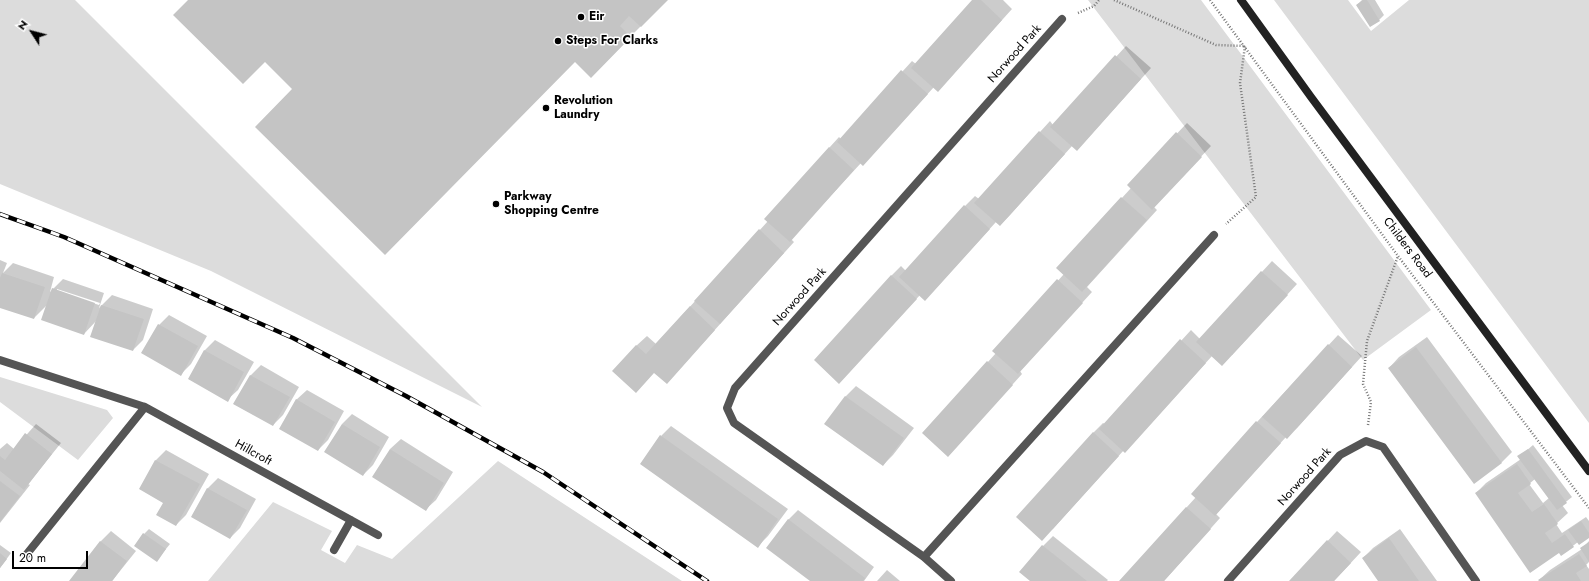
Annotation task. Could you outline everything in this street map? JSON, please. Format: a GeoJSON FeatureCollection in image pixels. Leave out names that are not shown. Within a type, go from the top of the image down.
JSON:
{"type":"FeatureCollection","features":[{"type":"Feature","properties":{"kind":"main road","name":"Childers Road"},"geometry":{"type":"LineString","coordinates":[[1241,0],[1315,103],[1589,471]]}},
{"type":"Feature","properties":{"kind":"street","name":"Norwood Park"},"geometry":{"type":"LineString","coordinates":[[951,581],[924,557],[734,423],[727,408],[735,388],[1062,19]]}},
{"type":"Feature","properties":{"kind":"street"},"geometry":{"type":"LineString","coordinates":[[924,557],[1214,235]]}},
{"type":"Feature","properties":{"kind":"street","name":"Hillcroft"},"geometry":{"type":"LineString","coordinates":[[0,360],[145,407],[378,535]]}},
{"type":"Feature","properties":{"kind":"street"},"geometry":{"type":"LineString","coordinates":[[26,555],[145,407]]}},
{"type":"Feature","properties":{"kind":"street","name":"Norwood Park"},"geometry":{"type":"LineString","coordinates":[[1228,581],[1340,455],[1366,441]]}},
{"type":"Feature","properties":{"kind":"street"},"geometry":{"type":"LineString","coordinates":[[1366,441],[1383,447],[1476,581]]}},
{"type":"Feature","properties":{"kind":"street"},"geometry":{"type":"LineString","coordinates":[[334,550],[351,520]]}},
{"type":"Feature","properties":{"kind":"path"},"geometry":{"type":"LineString","coordinates":[[1062,19],[1094,6],[1099,0]]}},
{"type":"Feature","properties":{"kind":"path"},"geometry":{"type":"LineString","coordinates":[[1114,0],[1216,45],[1245,46],[1240,83],[1256,197],[1214,235]]}},
{"type":"Feature","properties":{"kind":"path","name":"Childers Road"},"geometry":{"type":"LineString","coordinates":[[1210,0],[1398,256],[1589,508]]}},
{"type":"Feature","properties":{"kind":"path"},"geometry":{"type":"LineString","coordinates":[[1366,441],[1371,402],[1363,384],[1366,342],[1398,256]]}},
{"type":"Feature","properties":{"kind":"shaded area"},"geometry":{"type":"Polygon","coordinates":[[[0,0],[75,0],[482,407],[211,271],[0,184],[0,0]]]}},
{"type":"Feature","properties":{"kind":"shaded area"},"geometry":{"type":"Polygon","coordinates":[[[1088,0],[1201,0],[1431,310],[1363,360],[1088,0]]]}},
{"type":"Feature","properties":{"kind":"shaded area"},"geometry":{"type":"Polygon","coordinates":[[[1274,0],[1348,0],[1371,31],[1409,0],[1589,0],[1589,423],[1274,0]]]}},
{"type":"Feature","properties":{"kind":"shaded area"},"geometry":{"type":"Polygon","coordinates":[[[0,377],[107,410],[113,418],[78,460],[0,402],[0,377]]]}},
{"type":"Feature","properties":{"kind":"shaded area"},"geometry":{"type":"Polygon","coordinates":[[[498,461],[682,581],[208,581],[273,502],[332,531],[321,550],[345,563],[357,545],[392,559],[498,461]]]}},
{"type":"Feature","properties":{"kind":"building"},"geometry":{"type":"Polygon","coordinates":[[[188,0],[668,0],[641,27],[629,16],[620,26],[631,37],[591,78],[575,62],[385,255],[255,127],[292,89],[265,62],[243,84],[173,15],[188,0]]]}},
{"type":"Feature","properties":{"kind":"building"},"geometry":{"type":"Polygon","coordinates":[[[972,0],[981,0],[1002,20],[938,92],[911,68],[972,0]]]}},
{"type":"Feature","properties":{"kind":"building"},"geometry":{"type":"Polygon","coordinates":[[[1363,0],[1367,0],[1380,21],[1370,27],[1356,5],[1363,0]]]}},
{"type":"Feature","properties":{"kind":"building"},"geometry":{"type":"Polygon","coordinates":[[[1115,55],[1141,79],[1077,151],[1050,127],[1115,55]]]}},
{"type":"Feature","properties":{"kind":"building"},"geometry":{"type":"Polygon","coordinates":[[[901,70],[928,94],[863,166],[837,142],[901,70]]]}},
{"type":"Feature","properties":{"kind":"building"},"geometry":{"type":"Polygon","coordinates":[[[1039,131],[1065,154],[1000,226],[974,203],[1039,131]]]}},
{"type":"Feature","properties":{"kind":"building"},"geometry":{"type":"Polygon","coordinates":[[[1176,132],[1202,157],[1152,210],[1127,185],[1176,132]]]}},
{"type":"Feature","properties":{"kind":"building"},"geometry":{"type":"Polygon","coordinates":[[[829,147],[854,170],[790,242],[764,219],[829,147]]]}},
{"type":"Feature","properties":{"kind":"building"},"geometry":{"type":"Polygon","coordinates":[[[1121,197],[1147,220],[1082,292],[1056,268],[1121,197]]]}},
{"type":"Feature","properties":{"kind":"building"},"geometry":{"type":"Polygon","coordinates":[[[964,205],[990,229],[925,301],[899,277],[964,205]]]}},
{"type":"Feature","properties":{"kind":"building"},"geometry":{"type":"Polygon","coordinates":[[[759,229],[784,253],[720,324],[694,301],[759,229]]]}},
{"type":"Feature","properties":{"kind":"building"},"geometry":{"type":"Polygon","coordinates":[[[1261,271],[1288,295],[1222,366],[1196,342],[1261,271]]]}},
{"type":"Feature","properties":{"kind":"building"},"geometry":{"type":"Polygon","coordinates":[[[2,273],[45,287],[34,319],[0,308],[0,278],[2,273]]]}},
{"type":"Feature","properties":{"kind":"building"},"geometry":{"type":"Polygon","coordinates":[[[891,275],[917,299],[839,384],[814,360],[891,275]]]}},
{"type":"Feature","properties":{"kind":"building"},"geometry":{"type":"Polygon","coordinates":[[[1057,279],[1083,303],[1018,374],[992,351],[1057,279]]]}},
{"type":"Feature","properties":{"kind":"building"},"geometry":{"type":"Polygon","coordinates":[[[52,288],[95,303],[84,335],[41,320],[52,288]]]}},
{"type":"Feature","properties":{"kind":"building"},"geometry":{"type":"Polygon","coordinates":[[[101,305],[144,319],[133,351],[90,337],[101,305]]]}},
{"type":"Feature","properties":{"kind":"building"},"geometry":{"type":"Polygon","coordinates":[[[690,306],[715,330],[667,384],[654,373],[636,393],[612,371],[636,345],[646,354],[690,306]]]}},
{"type":"Feature","properties":{"kind":"building"},"geometry":{"type":"Polygon","coordinates":[[[158,324],[198,346],[181,376],[141,353],[158,324]]]}},
{"type":"Feature","properties":{"kind":"building"},"geometry":{"type":"Polygon","coordinates":[[[1180,339],[1206,363],[1125,453],[1099,429],[1180,339]]]}},
{"type":"Feature","properties":{"kind":"building"},"geometry":{"type":"Polygon","coordinates":[[[1328,344],[1352,367],[1287,439],[1262,417],[1328,344]]]}},
{"type":"Feature","properties":{"kind":"building"},"geometry":{"type":"Polygon","coordinates":[[[1416,347],[1502,463],[1474,484],[1388,368],[1416,347]]]}},
{"type":"Feature","properties":{"kind":"building"},"geometry":{"type":"Polygon","coordinates":[[[204,350],[244,372],[228,402],[188,379],[204,350]]]}},
{"type":"Feature","properties":{"kind":"building"},"geometry":{"type":"Polygon","coordinates":[[[987,361],[1013,385],[948,457],[922,433],[987,361]]]}},
{"type":"Feature","properties":{"kind":"building"},"geometry":{"type":"Polygon","coordinates":[[[250,375],[290,397],[273,426],[233,404],[250,375]]]}},
{"type":"Feature","properties":{"kind":"building"},"geometry":{"type":"Polygon","coordinates":[[[845,396],[904,438],[883,466],[824,424],[845,396]]]}},
{"type":"Feature","properties":{"kind":"building"},"geometry":{"type":"Polygon","coordinates":[[[296,399],[335,422],[318,451],[279,429],[296,399]]]}},
{"type":"Feature","properties":{"kind":"building"},"geometry":{"type":"Polygon","coordinates":[[[1256,421],[1281,443],[1215,516],[1191,494],[1256,421]]]}},
{"type":"Feature","properties":{"kind":"building"},"geometry":{"type":"Polygon","coordinates":[[[342,424],[380,447],[363,476],[324,452],[342,424]]]}},
{"type":"Feature","properties":{"kind":"building"},"geometry":{"type":"Polygon","coordinates":[[[1093,432],[1119,456],[1042,541],[1016,517],[1093,432]]]}},
{"type":"Feature","properties":{"kind":"building"},"geometry":{"type":"Polygon","coordinates":[[[25,433],[52,454],[24,490],[0,471],[0,456],[5,460],[25,433]]]}},
{"type":"Feature","properties":{"kind":"building"},"geometry":{"type":"Polygon","coordinates":[[[660,435],[778,519],[758,548],[640,464],[660,435]]]}},
{"type":"Feature","properties":{"kind":"building"},"geometry":{"type":"Polygon","coordinates":[[[390,449],[444,483],[426,511],[372,477],[390,449]]]}},
{"type":"Feature","properties":{"kind":"building"},"geometry":{"type":"Polygon","coordinates":[[[1528,449],[1567,503],[1557,510],[1517,456],[1528,449]]]}},
{"type":"Feature","properties":{"kind":"building"},"geometry":{"type":"Polygon","coordinates":[[[155,460],[200,484],[176,526],[156,515],[163,503],[139,489],[155,460]]]}},
{"type":"Feature","properties":{"kind":"building"},"geometry":{"type":"Polygon","coordinates":[[[1517,464],[1531,484],[1518,493],[1532,512],[1544,504],[1558,524],[1545,533],[1552,543],[1565,534],[1574,547],[1561,556],[1559,553],[1530,573],[1475,493],[1517,464]]]}},
{"type":"Feature","properties":{"kind":"building"},"geometry":{"type":"Polygon","coordinates":[[[0,481],[20,496],[0,522],[0,481]]]}},
{"type":"Feature","properties":{"kind":"building"},"geometry":{"type":"Polygon","coordinates":[[[207,488],[247,510],[230,539],[191,517],[207,488]]]}},
{"type":"Feature","properties":{"kind":"building"},"geometry":{"type":"Polygon","coordinates":[[[1186,507],[1211,529],[1164,581],[1119,581],[1186,507]]]}},
{"type":"Feature","properties":{"kind":"building"},"geometry":{"type":"Polygon","coordinates":[[[788,519],[865,578],[863,581],[810,581],[766,548],[788,519]]]}},
{"type":"Feature","properties":{"kind":"building"},"geometry":{"type":"Polygon","coordinates":[[[1581,521],[1589,533],[1589,538],[1579,545],[1568,530],[1581,521]]]}},
{"type":"Feature","properties":{"kind":"building"},"geometry":{"type":"Polygon","coordinates":[[[143,533],[166,549],[157,562],[134,546],[143,533]]]}},
{"type":"Feature","properties":{"kind":"building"},"geometry":{"type":"Polygon","coordinates":[[[1389,538],[1419,581],[1378,581],[1362,558],[1389,538]]]}},
{"type":"Feature","properties":{"kind":"building"},"geometry":{"type":"Polygon","coordinates":[[[1327,540],[1351,563],[1334,581],[1289,581],[1327,540]]]}},
{"type":"Feature","properties":{"kind":"building"},"geometry":{"type":"Polygon","coordinates":[[[100,541],[127,561],[113,580],[69,581],[100,541]]]}},
{"type":"Feature","properties":{"kind":"building"},"geometry":{"type":"Polygon","coordinates":[[[1589,542],[1589,562],[1580,548],[1589,542]]]}},
{"type":"Feature","properties":{"kind":"building"},"geometry":{"type":"Polygon","coordinates":[[[1042,545],[1087,581],[1030,581],[1019,572],[1042,545]]]}},
{"type":"Feature","properties":{"kind":"building"},"geometry":{"type":"Polygon","coordinates":[[[0,553],[7,559],[0,568],[0,553]]]}},
{"type":"Feature","properties":{"kind":"building"},"geometry":{"type":"Polygon","coordinates":[[[1579,554],[1587,566],[1576,573],[1581,581],[1538,580],[1579,554]]]}},
{"type":"Feature","properties":{"kind":"railway"},"geometry":{"type":"LineString","coordinates":[[0,214],[64,237],[293,338],[406,396],[543,472],[707,581]]}},
{"type":"Feature","properties":{"kind":"place","name":"Eir"},"geometry":{"type":"Point","coordinates":[581,17]}},
{"type":"Feature","properties":{"kind":"place","name":"Steps For Clarks"},"geometry":{"type":"Point","coordinates":[558,41]}},
{"type":"Feature","properties":{"kind":"place","name":"Revolution Laundry"},"geometry":{"type":"Point","coordinates":[546,108]}},
{"type":"Feature","properties":{"kind":"place","name":"Parkway Shopping Centre"},"geometry":{"type":"Point","coordinates":[496,204]}}]}
